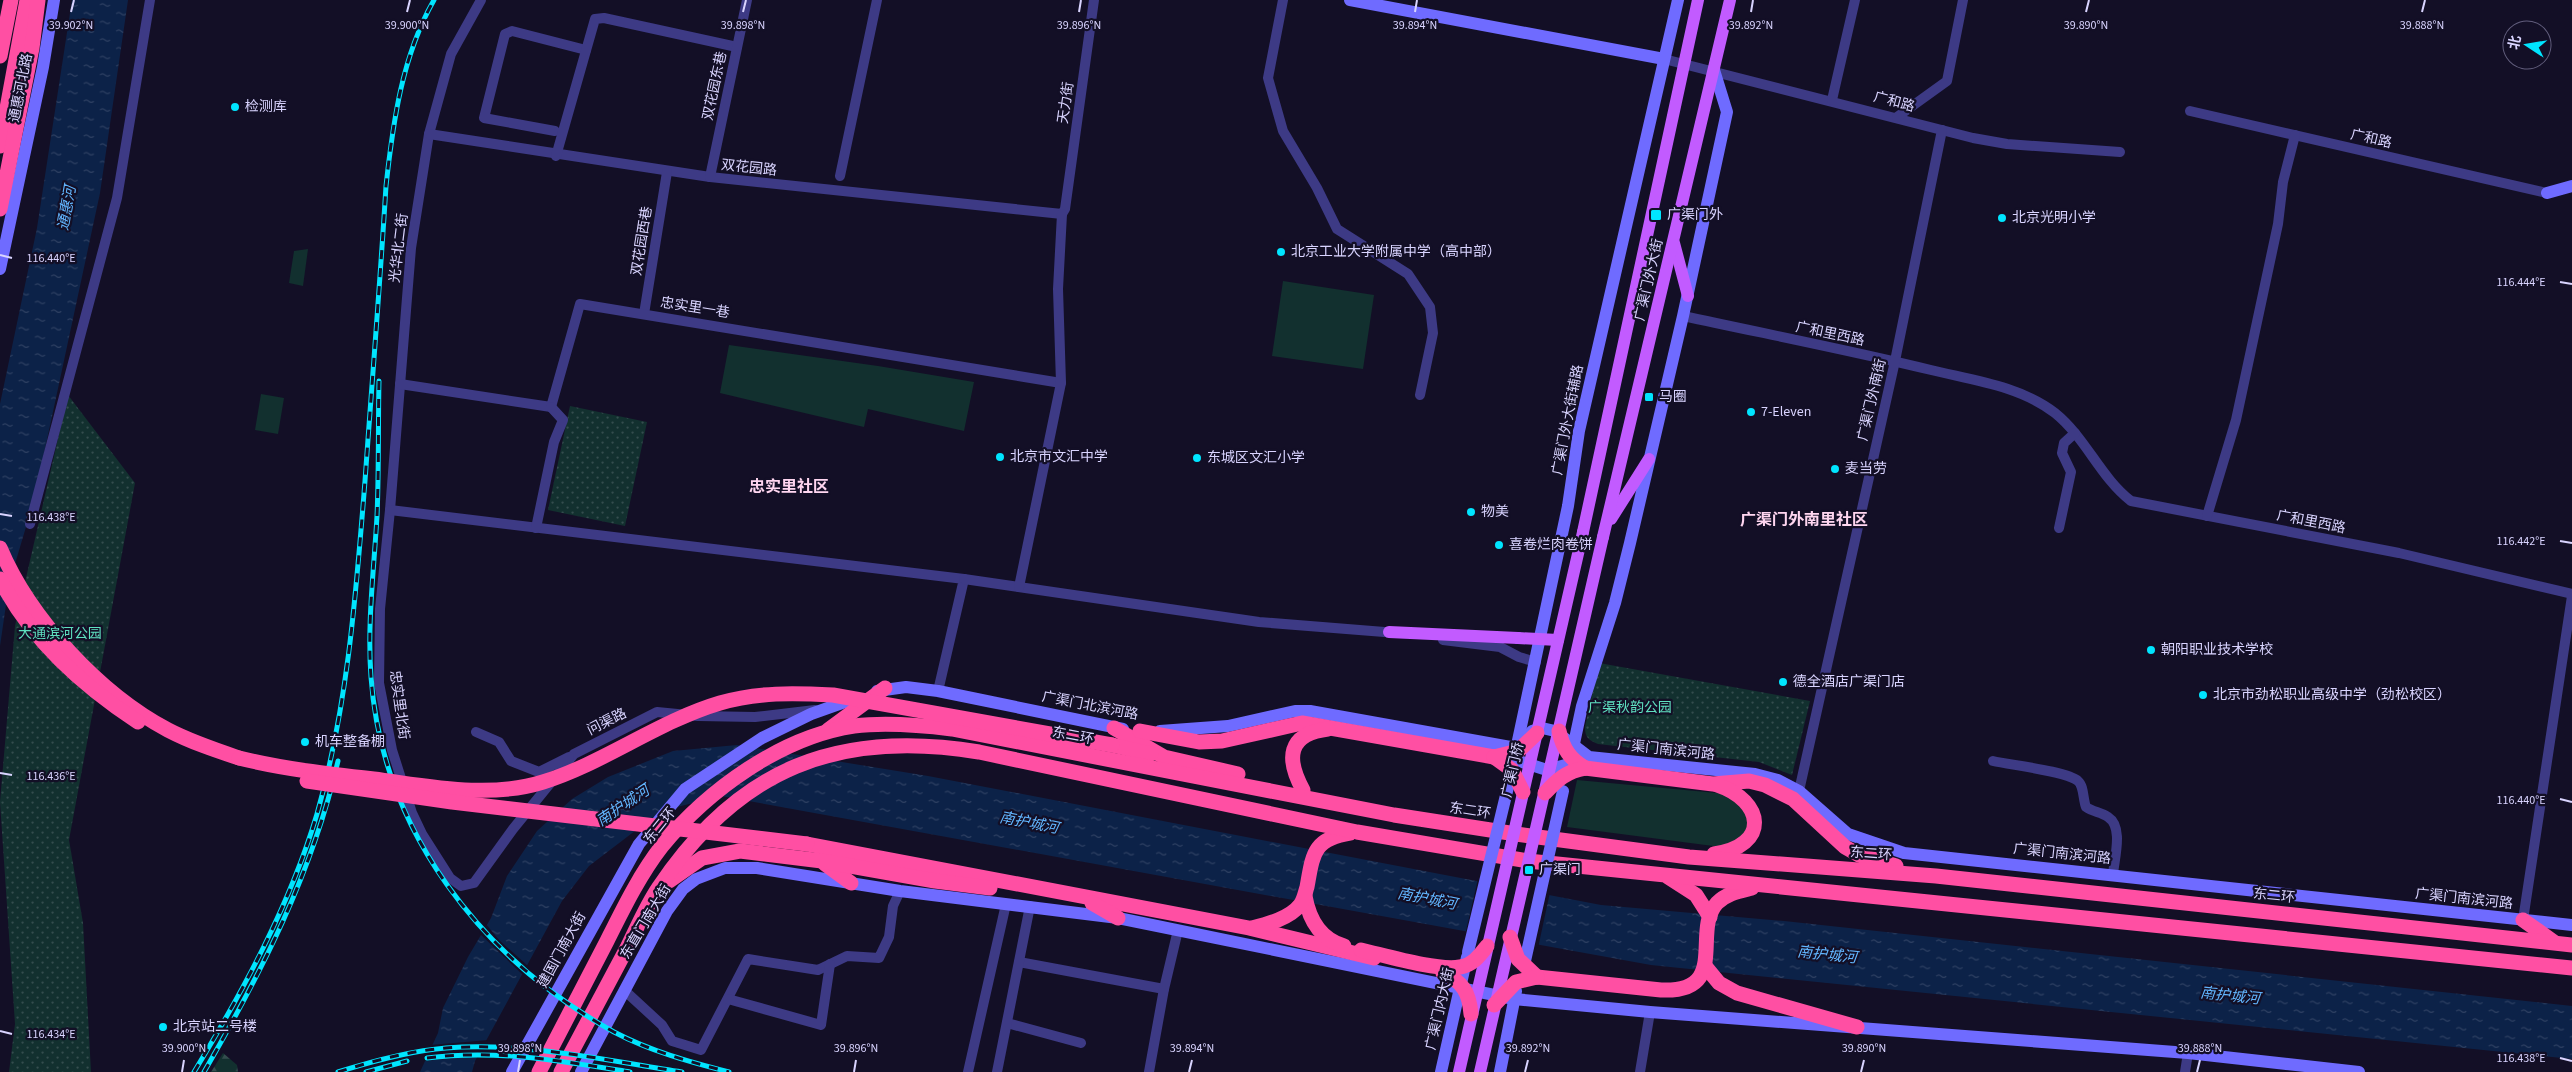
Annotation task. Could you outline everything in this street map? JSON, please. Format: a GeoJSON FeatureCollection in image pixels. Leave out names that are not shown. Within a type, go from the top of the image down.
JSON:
{"type":"FeatureCollection","features":[{"type":"Feature","properties":{"kind":"highway"},"geometry":{"type":"LineString","coordinates":[[0,7],[1,0]]}},
{"type":"Feature","properties":{"kind":"highway","name":"通惠河北路"},"geometry":{"type":"LineString","coordinates":[[0,56],[11,0]]}},
{"type":"Feature","properties":{"kind":"highway"},"geometry":{"type":"LineString","coordinates":[[0,146],[27,0]]}},
{"type":"Feature","properties":{"kind":"highway","name":"通惠河北路"},"geometry":{"type":"LineString","coordinates":[[0,209],[32,48],[38,0]]}},
{"type":"Feature","properties":{"kind":"highway"},"geometry":{"type":"LineString","coordinates":[[0,548],[15,580],[48,626],[71,653],[118,696],[167,729],[192,741],[239,758],[271,766],[454,789],[496,790],[543,782],[719,703],[757,695],[797,693],[833,695],[1112,746],[1303,790],[1394,815]]}},
{"type":"Feature","properties":{"kind":"highway"},"geometry":{"type":"LineString","coordinates":[[0,580],[26,620],[52,653],[89,687],[148,728],[200,753],[236,766],[268,775],[443,800],[807,844],[1249,928],[1444,973],[1463,985],[1469,995],[1471,1014]]}},
{"type":"Feature","properties":{"kind":"highway"},"geometry":{"type":"LineString","coordinates":[[821,735],[885,688]]}},
{"type":"Feature","properties":{"kind":"highway"},"geometry":{"type":"LineString","coordinates":[[1140,731],[1200,742],[1254,735],[1302,722],[1494,757],[1518,751],[1537,733]]}},
{"type":"Feature","properties":{"kind":"highway","name":"东二环"},"geometry":{"type":"LineString","coordinates":[[539,1072],[618,919],[662,847],[697,807],[742,773],[782,750],[821,735],[853,727],[889,724],[952,729],[1394,815],[1516,834],[1689,857],[1936,876],[2572,945]]}},
{"type":"Feature","properties":{"kind":"highway"},"geometry":{"type":"LineString","coordinates":[[1114,728],[1164,757]]}},
{"type":"Feature","properties":{"kind":"highway"},"geometry":{"type":"LineString","coordinates":[[1303,790],[1294,773],[1291,760],[1294,748],[1308,735],[1317,731],[1340,728]]}},
{"type":"Feature","properties":{"kind":"highway"},"geometry":{"type":"LineString","coordinates":[[1559,731],[1565,750],[1574,762],[1585,768]]}},
{"type":"Feature","properties":{"kind":"highway"},"geometry":{"type":"LineString","coordinates":[[562,1072],[657,889],[682,854],[718,814],[758,787],[792,768],[824,756],[866,747],[903,744],[943,746],[979,752],[1357,832],[1528,861],[2572,968]]}},
{"type":"Feature","properties":{"kind":"highway"},"geometry":{"type":"LineString","coordinates":[[1494,757],[1512,770],[1523,792]]}},
{"type":"Feature","properties":{"kind":"highway"},"geometry":{"type":"LineString","coordinates":[[1545,793],[1560,778],[1572,771],[1585,768],[1713,784],[1732,790],[1752,810],[1756,822],[1749,841],[1739,848],[1689,857]]}},
{"type":"Feature","properties":{"kind":"highway"},"geometry":{"type":"LineString","coordinates":[[1713,784],[1749,781],[1780,790],[1793,799],[1845,847],[1860,855],[1936,876]]}},
{"type":"Feature","properties":{"kind":"highway"},"geometry":{"type":"LineString","coordinates":[[1249,928],[1270,924],[1300,906],[1305,896],[1313,853],[1325,840],[1357,832]]}},
{"type":"Feature","properties":{"kind":"highway"},"geometry":{"type":"LineString","coordinates":[[657,889],[702,858],[719,853],[740,851],[822,861],[945,883],[993,889],[1029,887]]}},
{"type":"Feature","properties":{"kind":"highway"},"geometry":{"type":"LineString","coordinates":[[822,861],[851,883]]}},
{"type":"Feature","properties":{"kind":"highway"},"geometry":{"type":"LineString","coordinates":[[1664,875],[1696,895],[1710,917]]}},
{"type":"Feature","properties":{"kind":"highway"},"geometry":{"type":"LineString","coordinates":[[1494,1005],[1516,982],[1537,977],[1670,990],[1688,986],[1696,980],[1705,966],[1710,917],[1716,904],[1734,892],[1768,885]]}},
{"type":"Feature","properties":{"kind":"highway"},"geometry":{"type":"LineString","coordinates":[[1305,896],[1307,911],[1313,925],[1337,944],[1445,967],[1461,967],[1475,960],[1487,946]]}},
{"type":"Feature","properties":{"kind":"highway"},"geometry":{"type":"LineString","coordinates":[[1082,897],[1118,918]]}},
{"type":"Feature","properties":{"kind":"highway"},"geometry":{"type":"LineString","coordinates":[[2523,920],[2555,943]]}},
{"type":"Feature","properties":{"kind":"highway"},"geometry":{"type":"LineString","coordinates":[[1510,937],[1518,959],[1537,977]]}},
{"type":"Feature","properties":{"kind":"highway"},"geometry":{"type":"LineString","coordinates":[[1705,966],[1719,983],[1737,993],[1857,1026]]}},
{"type":"Feature","properties":{"kind":"main road","name":"广渠门外大街"},"geometry":{"type":"LineString","coordinates":[[1582,532],[1698,0]]}},
{"type":"Feature","properties":{"kind":"main road","name":"广渠门外大街"},"geometry":{"type":"LineString","coordinates":[[1605,532],[1730,0]]}},
{"type":"Feature","properties":{"kind":"main road"},"geometry":{"type":"LineString","coordinates":[[1673,242],[1688,296]]}},
{"type":"Feature","properties":{"kind":"main road"},"geometry":{"type":"LineString","coordinates":[[1480,1072],[1605,532],[1649,459]]}},
{"type":"Feature","properties":{"kind":"main road","name":"广渠门桥"},"geometry":{"type":"LineString","coordinates":[[1459,1072],[1582,532]]}},
{"type":"Feature","properties":{"kind":"main road"},"geometry":{"type":"LineString","coordinates":[[1388,632],[1558,640]]}},
{"type":"Feature","properties":{"kind":"street","name":"通惠河北路"},"geometry":{"type":"LineString","coordinates":[[0,269],[43,67],[54,0]]}},
{"type":"Feature","properties":{"kind":"street"},"geometry":{"type":"LineString","coordinates":[[30,524],[118,198],[150,0]]}},
{"type":"Feature","properties":{"kind":"street","name":"光华北二街"},"geometry":{"type":"LineString","coordinates":[[390,510],[411,248],[429,134],[451,54],[481,0]]}},
{"type":"Feature","properties":{"kind":"street","name":"双花园东巷"},"geometry":{"type":"LineString","coordinates":[[710,177],[747,0]]}},
{"type":"Feature","properties":{"kind":"street"},"geometry":{"type":"LineString","coordinates":[[840,176],[877,0]]}},
{"type":"Feature","properties":{"kind":"street","name":"天力街"},"geometry":{"type":"LineString","coordinates":[[1019,587],[1061,383],[1058,289],[1063,212],[1094,0]]}},
{"type":"Feature","properties":{"kind":"street"},"geometry":{"type":"LineString","coordinates":[[1283,0],[1268,78],[1283,131],[1317,188],[1337,229],[1408,274],[1430,307],[1433,333],[1420,395]]}},
{"type":"Feature","properties":{"kind":"street"},"geometry":{"type":"LineString","coordinates":[[1350,0],[1664,59],[1678,0]]}},
{"type":"Feature","properties":{"kind":"street"},"geometry":{"type":"LineString","coordinates":[[1832,100],[1855,0]]}},
{"type":"Feature","properties":{"kind":"street"},"geometry":{"type":"LineString","coordinates":[[1897,117],[1947,81],[1963,0]]}},
{"type":"Feature","properties":{"kind":"street"},"geometry":{"type":"LineString","coordinates":[[556,156],[595,19],[604,18],[738,47]]}},
{"type":"Feature","properties":{"kind":"street"},"geometry":{"type":"LineString","coordinates":[[556,131],[484,118],[505,34],[512,31],[586,50]]}},
{"type":"Feature","properties":{"kind":"street","name":"广和路"},"geometry":{"type":"LineString","coordinates":[[1664,59],[1832,100],[1942,130],[2007,144],[2120,152]]}},
{"type":"Feature","properties":{"kind":"street","name":"广渠门外大街辅路"},"geometry":{"type":"LineString","coordinates":[[1508,787],[1568,506],[1579,431],[1664,59]]}},
{"type":"Feature","properties":{"kind":"street"},"geometry":{"type":"LineString","coordinates":[[1500,1072],[1514,999],[1525,961],[1582,706],[1615,602],[1688,296],[1728,112],[1714,70]]}},
{"type":"Feature","properties":{"kind":"street","name":"广和路"},"geometry":{"type":"LineString","coordinates":[[2190,111],[2547,193]]}},
{"type":"Feature","properties":{"kind":"street","name":"广渠门外南街"},"geometry":{"type":"LineString","coordinates":[[1799,791],[1895,362],[1942,130]]}},
{"type":"Feature","properties":{"kind":"street","name":"双花园路"},"geometry":{"type":"LineString","coordinates":[[429,134],[556,156],[667,172],[1063,212]]}},
{"type":"Feature","properties":{"kind":"street"},"geometry":{"type":"LineString","coordinates":[[2207,516],[2236,420],[2278,224],[2283,182],[2295,136]]}},
{"type":"Feature","properties":{"kind":"street","name":"双花园西巷"},"geometry":{"type":"LineString","coordinates":[[644,314],[667,172]]}},
{"type":"Feature","properties":{"kind":"street"},"geometry":{"type":"LineString","coordinates":[[2547,193],[2572,186]]}},
{"type":"Feature","properties":{"kind":"street","name":"忠实里一巷"},"geometry":{"type":"LineString","coordinates":[[551,407],[580,304],[1061,383]]}},
{"type":"Feature","properties":{"kind":"street","name":"广和里西路"},"geometry":{"type":"LineString","coordinates":[[1683,316],[1895,362],[2014,391],[2054,413],[2075,433],[2116,489],[2131,501],[2399,553],[2572,595]]}},
{"type":"Feature","properties":{"kind":"street"},"geometry":{"type":"LineString","coordinates":[[400,384],[551,407],[563,420],[554,442],[536,528]]}},
{"type":"Feature","properties":{"kind":"street"},"geometry":{"type":"LineString","coordinates":[[2059,528],[2070,472],[2062,453],[2064,443],[2075,433]]}},
{"type":"Feature","properties":{"kind":"street"},"geometry":{"type":"LineString","coordinates":[[390,510],[964,579],[1260,622],[1388,632],[1500,647],[1519,657],[1536,662]]}},
{"type":"Feature","properties":{"kind":"street","name":"忠实里北街"},"geometry":{"type":"LineString","coordinates":[[390,510],[380,609],[380,683],[392,750],[412,813],[422,834],[450,878],[461,886]]}},
{"type":"Feature","properties":{"kind":"street"},"geometry":{"type":"LineString","coordinates":[[938,691],[964,579]]}},
{"type":"Feature","properties":{"kind":"street"},"geometry":{"type":"LineString","coordinates":[[2523,920],[2572,595]]}},
{"type":"Feature","properties":{"kind":"street","name":"广渠门北滨河路"},"geometry":{"type":"LineString","coordinates":[[811,714],[885,688],[906,687],[938,691],[1114,728],[1140,731],[1203,729],[1228,726],[1294,711],[1310,711],[1516,751]]}},
{"type":"Feature","properties":{"kind":"street","name":"问渠路"},"geometry":{"type":"LineString","coordinates":[[461,886],[474,883],[513,829],[574,754],[658,712],[698,716],[755,718],[829,708]]}},
{"type":"Feature","properties":{"kind":"street","name":"建国门南大街"},"geometry":{"type":"LineString","coordinates":[[512,1072],[639,844],[685,789],[762,738],[811,714]]}},
{"type":"Feature","properties":{"kind":"street"},"geometry":{"type":"LineString","coordinates":[[1569,764],[1547,770],[1524,764],[1516,751],[1532,730],[1542,728],[1555,731],[1573,746]]}},
{"type":"Feature","properties":{"kind":"street"},"geometry":{"type":"LineString","coordinates":[[476,732],[499,742],[511,761],[539,772],[574,754]]}},
{"type":"Feature","properties":{"kind":"street","name":"广渠门南滨河路"},"geometry":{"type":"LineString","coordinates":[[1573,746],[1589,757],[1755,774],[1778,780],[1799,791],[1848,834],[1904,853],[2572,924]]}},
{"type":"Feature","properties":{"kind":"street"},"geometry":{"type":"LineString","coordinates":[[1993,761],[2065,775],[2078,780],[2082,786],[2086,807],[2093,813],[2108,817],[2115,825],[2117,834],[2113,875]]}},
{"type":"Feature","properties":{"kind":"street","name":"广渠门桥"},"geometry":{"type":"LineString","coordinates":[[1468,952],[1508,787]]}},
{"type":"Feature","properties":{"kind":"street","name":"东直门南大街"},"geometry":{"type":"LineString","coordinates":[[581,1072],[667,911],[683,889],[696,878],[725,868],[739,867],[851,883]]}},
{"type":"Feature","properties":{"kind":"street"},"geometry":{"type":"LineString","coordinates":[[851,883],[900,891],[1118,918],[1514,999],[1650,1012],[1857,1026],[2188,1053],[2359,1072]]}},
{"type":"Feature","properties":{"kind":"street"},"geometry":{"type":"LineString","coordinates":[[624,990],[662,1026],[672,1041],[701,1050],[748,959],[818,970],[847,956],[879,958],[889,936],[893,906],[900,891]]}},
{"type":"Feature","properties":{"kind":"street"},"geometry":{"type":"LineString","coordinates":[[968,1072],[1006,904]]}},
{"type":"Feature","properties":{"kind":"street"},"geometry":{"type":"LineString","coordinates":[[997,1072],[1030,906]]}},
{"type":"Feature","properties":{"kind":"street"},"geometry":{"type":"LineString","coordinates":[[1149,1072],[1164,989],[1178,930]]}},
{"type":"Feature","properties":{"kind":"street","name":"广渠门内大街"},"geometry":{"type":"LineString","coordinates":[[1441,1072],[1468,952]]}},
{"type":"Feature","properties":{"kind":"street"},"geometry":{"type":"LineString","coordinates":[[1018,962],[1164,989]]}},
{"type":"Feature","properties":{"kind":"street"},"geometry":{"type":"LineString","coordinates":[[728,999],[821,1025],[830,964]]}},
{"type":"Feature","properties":{"kind":"street"},"geometry":{"type":"LineString","coordinates":[[1640,1072],[1650,1012]]}},
{"type":"Feature","properties":{"kind":"street"},"geometry":{"type":"LineString","coordinates":[[1006,1023],[1081,1043]]}},
{"type":"Feature","properties":{"kind":"street"},"geometry":{"type":"LineString","coordinates":[[2185,1072],[2188,1053]]}},
{"type":"Feature","properties":{"kind":"green space"},"geometry":{"type":"Polygon","coordinates":[[[308,249],[303,286],[289,283],[294,251],[308,249]]]}},
{"type":"Feature","properties":{"kind":"green space"},"geometry":{"type":"Polygon","coordinates":[[[1283,281],[1374,295],[1363,369],[1272,356],[1283,281]]]}},
{"type":"Feature","properties":{"kind":"green space"},"geometry":{"type":"Polygon","coordinates":[[[729,345],[974,382],[964,431],[868,409],[864,427],[720,393],[729,345]]]}},
{"type":"Feature","properties":{"kind":"green space"},"geometry":{"type":"Polygon","coordinates":[[[261,394],[284,398],[278,434],[255,430],[261,394]]]}},
{"type":"Feature","properties":{"kind":"green space","name":"大通滨河公园"},"geometry":{"type":"Polygon","coordinates":[[[68,395],[135,483],[69,840],[83,923],[91,1072],[9,1072],[15,1024],[0,802],[15,626],[68,395]]]}},
{"type":"Feature","properties":{"kind":"green space"},"geometry":{"type":"Polygon","coordinates":[[[570,406],[647,422],[625,526],[548,510],[570,406]]]}},
{"type":"Feature","properties":{"kind":"green space","name":"广渠秋韵公园"},"geometry":{"type":"Polygon","coordinates":[[[1599,663],[1810,701],[1792,775],[1759,762],[1598,744],[1592,741],[1586,736],[1585,727],[1599,663]]]}},
{"type":"Feature","properties":{"kind":"green space"},"geometry":{"type":"Polygon","coordinates":[[[1577,780],[1728,794],[1743,807],[1748,815],[1745,835],[1721,847],[1567,827],[1577,780]]]}},
{"type":"Feature","properties":{"kind":"green space"},"geometry":{"type":"Polygon","coordinates":[[[223,1053],[237,1065],[238,1072],[211,1072],[223,1053]]]}},
{"type":"Feature","properties":{"kind":"water","name":"通惠河"},"geometry":{"type":"Polygon","coordinates":[[[72,0],[128,0],[100,193],[34,500],[9,584],[0,646],[0,404],[37,228],[72,0]]]}},
{"type":"Feature","properties":{"kind":"water","name":"南护城河"},"geometry":{"type":"Polygon","coordinates":[[[737,745],[928,776],[1601,905],[1784,921],[2572,1006],[2572,1059],[1651,965],[721,796],[661,811],[589,866],[562,901],[475,1061],[472,1072],[420,1072],[438,1033],[443,1008],[468,957],[491,918],[507,876],[537,831],[572,799],[608,777],[673,751],[737,745]]]}},
{"type":"Feature","properties":{"kind":"pier"},"geometry":{"type":"Polygon","coordinates":[[[1478,879],[1550,892],[1538,948],[1465,935],[1478,879]]]}},
{"type":"Feature","properties":{"kind":"pier"},"geometry":{"type":"Polygon","coordinates":[[[485,923],[499,940],[529,967],[524,976],[479,933],[485,923]]]}},
{"type":"Feature","properties":{"kind":"pier"},"geometry":{"type":"Polygon","coordinates":[[[489,1040],[480,1056],[423,1061],[430,1045],[489,1040]]]}},
{"type":"Feature","properties":{"kind":"railway"},"geometry":{"type":"LineString","coordinates":[[194,1072],[247,979],[279,914],[306,848],[328,773],[343,690],[354,607],[386,186],[392,138],[407,67],[423,21],[434,0]]}},
{"type":"Feature","properties":{"kind":"railway"},"geometry":{"type":"LineString","coordinates":[[379,381],[377,516],[370,617],[371,677],[379,733],[395,787],[418,838],[447,885],[482,928],[522,967],[566,1002],[614,1032],[642,1045],[685,1060],[729,1072]]}},
{"type":"Feature","properties":{"kind":"railway"},"geometry":{"type":"LineString","coordinates":[[204,1072],[245,998],[283,922],[314,843],[338,761]]}},
{"type":"Feature","properties":{"kind":"railway"},"geometry":{"type":"LineString","coordinates":[[338,1072],[418,1051],[476,1047],[564,1053],[682,1072]]}},
{"type":"Feature","properties":{"kind":"railway"},"geometry":{"type":"LineString","coordinates":[[427,1058],[478,1055],[504,1056],[554,1060],[630,1072]]}},
{"type":"Feature","properties":{"kind":"railway"},"geometry":{"type":"LineString","coordinates":[[366,1072],[407,1061]]}},
{"type":"Feature","properties":{"kind":"place","name":"检测库"},"geometry":{"type":"Point","coordinates":[235,107]}},
{"type":"Feature","properties":{"kind":"place","name":"广渠门外"},"geometry":{"type":"Point","coordinates":[1656,215]}},
{"type":"Feature","properties":{"kind":"place","name":"北京光明小学"},"geometry":{"type":"Point","coordinates":[2002,218]}},
{"type":"Feature","properties":{"kind":"place","name":"北京工业大学附属中学（高中部）"},"geometry":{"type":"Point","coordinates":[1281,252]}},
{"type":"Feature","properties":{"kind":"place","name":"马圈"},"geometry":{"type":"Point","coordinates":[1649,397]}},
{"type":"Feature","properties":{"kind":"place","name":"7-Eleven"},"geometry":{"type":"Point","coordinates":[1751,412]}},
{"type":"Feature","properties":{"kind":"place","name":"北京市文汇中学"},"geometry":{"type":"Point","coordinates":[1000,457]}},
{"type":"Feature","properties":{"kind":"place","name":"东城区文汇小学"},"geometry":{"type":"Point","coordinates":[1197,458]}},
{"type":"Feature","properties":{"kind":"place","name":"麦当劳"},"geometry":{"type":"Point","coordinates":[1835,469]}},
{"type":"Feature","properties":{"kind":"place","name":"物美"},"geometry":{"type":"Point","coordinates":[1471,512]}},
{"type":"Feature","properties":{"kind":"place","name":"喜卷烂肉卷饼"},"geometry":{"type":"Point","coordinates":[1499,545]}},
{"type":"Feature","properties":{"kind":"place","name":"朝阳职业技术学校"},"geometry":{"type":"Point","coordinates":[2151,650]}},
{"type":"Feature","properties":{"kind":"place","name":"德全酒店广渠门店"},"geometry":{"type":"Point","coordinates":[1783,682]}},
{"type":"Feature","properties":{"kind":"place","name":"北京市劲松职业高级中学（劲松校区）"},"geometry":{"type":"Point","coordinates":[2203,695]}},
{"type":"Feature","properties":{"kind":"place","name":"机车整备棚"},"geometry":{"type":"Point","coordinates":[305,742]}},
{"type":"Feature","properties":{"kind":"place","name":"广渠门"},"geometry":{"type":"Point","coordinates":[1529,870]}},
{"type":"Feature","properties":{"kind":"place","name":"北京站二号楼"},"geometry":{"type":"Point","coordinates":[163,1027]}},
{"type":"Feature","properties":{"kind":"district","name":"忠实里社区"},"geometry":{"type":"Point","coordinates":[789,487]}},
{"type":"Feature","properties":{"kind":"district","name":"广渠门外南里社区"},"geometry":{"type":"Point","coordinates":[1804,520]}}]}
